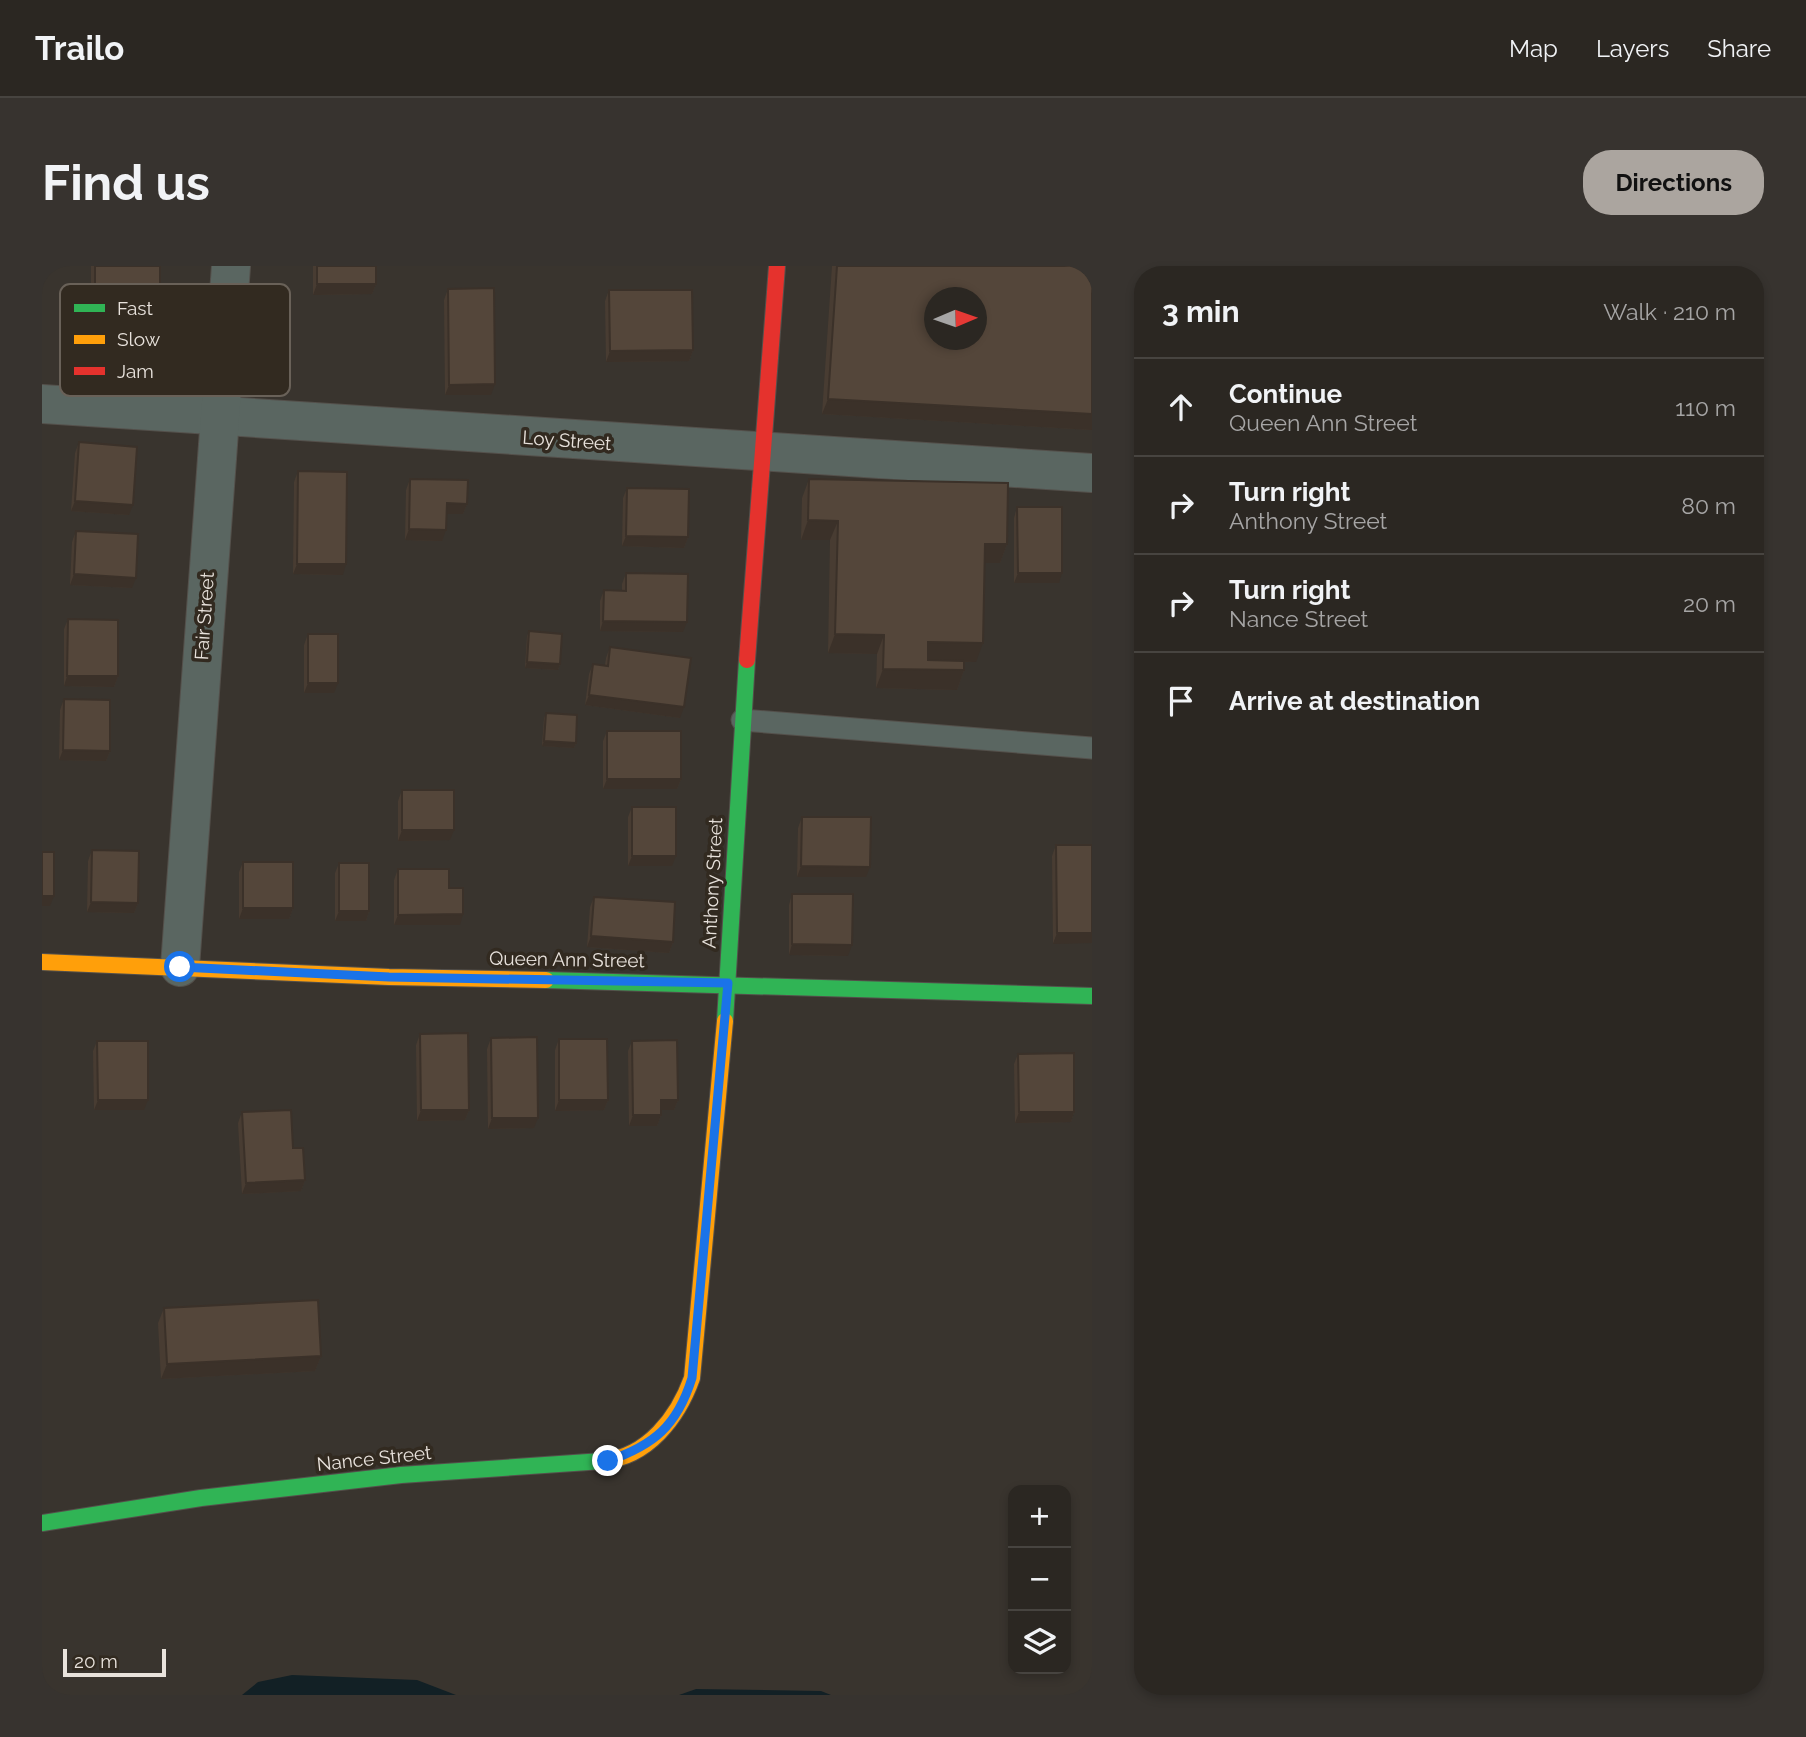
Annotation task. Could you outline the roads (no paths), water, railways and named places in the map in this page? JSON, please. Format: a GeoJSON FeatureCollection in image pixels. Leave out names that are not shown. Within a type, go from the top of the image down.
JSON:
{"type":"FeatureCollection","features":[{"type":"Feature","properties":{"kind":"street","name":"Fair Street"},"geometry":{"type":"LineString","coordinates":[[230,284],[232,266]]}},
{"type":"Feature","properties":{"kind":"street","name":"Anthony Street"},"geometry":{"type":"LineString","coordinates":[[686,1398],[692,1378],[728,983],[742,720],[776,266]]}},
{"type":"Feature","properties":{"kind":"street","name":"Fair Street"},"geometry":{"type":"LineString","coordinates":[[180,967],[220,396]]}},
{"type":"Feature","properties":{"kind":"street","name":"Loy Street"},"geometry":{"type":"LineString","coordinates":[[42,404],[763,453],[1092,472]]}},
{"type":"Feature","properties":{"kind":"street","name":"Queen Ann Street"},"geometry":{"type":"LineString","coordinates":[[42,962],[389,977],[728,983],[1092,996]]}},
{"type":"Feature","properties":{"kind":"street","name":"Nance Street"},"geometry":{"type":"LineString","coordinates":[[42,1524],[201,1498],[401,1475],[608,1461],[640,1450],[667,1428],[686,1398]]}},
{"type":"Feature","properties":{"kind":"lane"},"geometry":{"type":"LineString","coordinates":[[742,720],[1092,748]]}}]}
